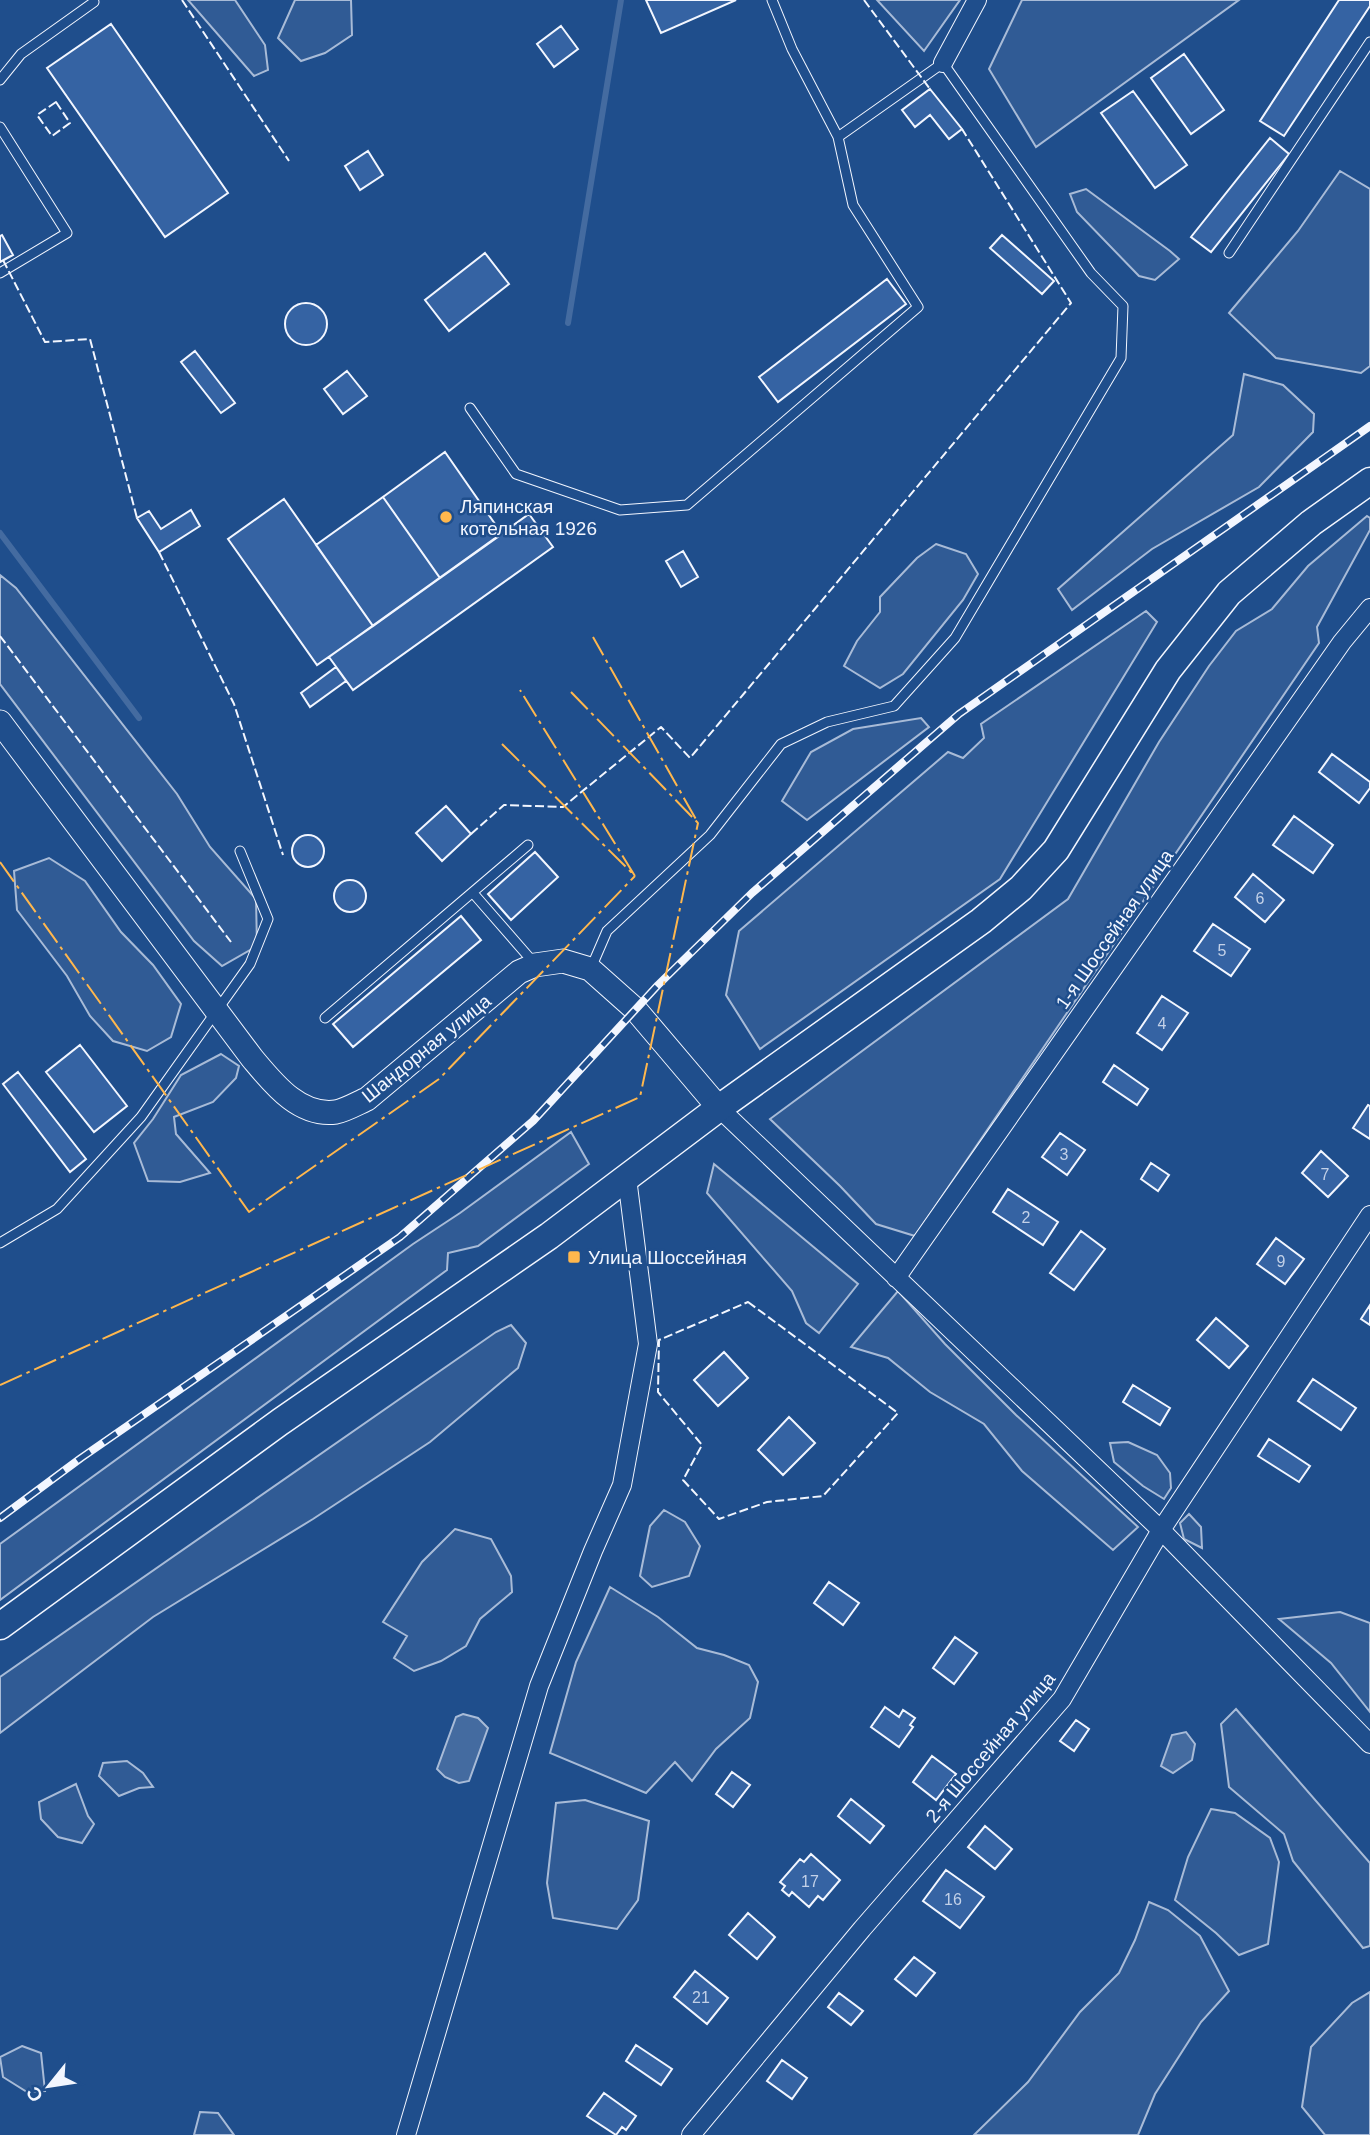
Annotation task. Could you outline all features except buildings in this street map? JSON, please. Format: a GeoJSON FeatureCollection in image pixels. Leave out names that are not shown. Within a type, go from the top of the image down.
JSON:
{"type":"FeatureCollection","features":[{"type":"Feature","properties":{"kind":"main road"},"geometry":{"type":"LineString","coordinates":[[0,1626],[280,1422],[514,1261],[719,1108],[981,921],[1020,888],[1056,850],[1168,670],[1228,593],[1311,523],[1370,481]]}},
{"type":"Feature","properties":{"kind":"street"},"geometry":{"type":"LineString","coordinates":[[943,62],[977,0]]}},
{"type":"Feature","properties":{"kind":"street","name":"1-я Шоссейная улица"},"geometry":{"type":"LineString","coordinates":[[896,1278],[1342,642],[1370,608]]}},
{"type":"Feature","properties":{"kind":"street","name":"Шандорная улица"},"geometry":{"type":"LineString","coordinates":[[0,722],[215,1012],[275,1086],[308,1110],[337,1112],[368,1099],[519,972],[535,965],[563,961],[590,969],[635,1009],[719,1108]]}},
{"type":"Feature","properties":{"kind":"street"},"geometry":{"type":"LineString","coordinates":[[719,1108],[1161,1530],[1370,1744]]}},
{"type":"Feature","properties":{"kind":"street"},"geometry":{"type":"LineString","coordinates":[[406,2135],[539,1686],[622,1485],[648,1344],[627,1178]]}},
{"type":"Feature","properties":{"kind":"street","name":"2-я Шоссейная улица"},"geometry":{"type":"LineString","coordinates":[[691,2135],[862,1929],[1062,1699],[1161,1530],[1370,1215]]}},
{"type":"Feature","properties":{"kind":"lane"},"geometry":{"type":"LineString","coordinates":[[470,408],[516,474],[620,510],[687,505],[918,307],[853,205],[838,137],[792,49],[772,0]]}},
{"type":"Feature","properties":{"kind":"lane"},"geometry":{"type":"LineString","coordinates":[[0,80],[21,54],[94,2]]}},
{"type":"Feature","properties":{"kind":"lane"},"geometry":{"type":"LineString","coordinates":[[1229,253],[1370,42]]}},
{"type":"Feature","properties":{"kind":"lane"},"geometry":{"type":"LineString","coordinates":[[590,969],[607,931],[710,835],[782,744],[827,722],[894,706],[955,638],[1121,358],[1123,306],[1091,273],[943,62],[838,137]]}},
{"type":"Feature","properties":{"kind":"lane"},"geometry":{"type":"LineString","coordinates":[[0,127],[66,233],[0,274]]}},
{"type":"Feature","properties":{"kind":"lane"},"geometry":{"type":"LineString","coordinates":[[325,1018],[528,845]]}},
{"type":"Feature","properties":{"kind":"lane"},"geometry":{"type":"LineString","coordinates":[[0,1244],[57,1209],[141,1117],[250,964],[268,919],[240,851]]}},
{"type":"Feature","properties":{"kind":"lane"},"geometry":{"type":"LineString","coordinates":[[473,893],[535,965]]}},
{"type":"Feature","properties":{"kind":"shaded area"},"geometry":{"type":"Polygon","coordinates":[[[188,0],[235,0],[265,45],[268,70],[254,76],[188,0]]]}},
{"type":"Feature","properties":{"kind":"shaded area"},"geometry":{"type":"Polygon","coordinates":[[[295,0],[351,0],[352,35],[325,53],[301,61],[278,38],[295,0]]]}},
{"type":"Feature","properties":{"kind":"shaded area"},"geometry":{"type":"Polygon","coordinates":[[[877,0],[960,0],[924,51],[877,0]]]}},
{"type":"Feature","properties":{"kind":"shaded area"},"geometry":{"type":"Polygon","coordinates":[[[1022,0],[1239,0],[1036,147],[989,69],[1022,0]]]}},
{"type":"Feature","properties":{"kind":"shaded area"},"geometry":{"type":"Polygon","coordinates":[[[1340,171],[1370,189],[1370,366],[1361,373],[1276,358],[1229,313],[1298,231],[1340,171]]]}},
{"type":"Feature","properties":{"kind":"shaded area"},"geometry":{"type":"Polygon","coordinates":[[[1086,189],[1179,259],[1155,280],[1139,276],[1077,212],[1070,194],[1086,189]]]}},
{"type":"Feature","properties":{"kind":"shaded area"},"geometry":{"type":"Polygon","coordinates":[[[1244,374],[1283,385],[1314,414],[1313,432],[1259,487],[1152,549],[1072,610],[1058,589],[1233,435],[1244,374]]]}},
{"type":"Feature","properties":{"kind":"shaded area"},"geometry":{"type":"Polygon","coordinates":[[[1367,516],[1370,518],[1370,530],[1317,627],[1319,643],[915,1236],[876,1224],[770,1119],[1068,899],[1159,742],[1209,666],[1236,631],[1272,609],[1308,566],[1367,516]]]}},
{"type":"Feature","properties":{"kind":"shaded area"},"geometry":{"type":"Polygon","coordinates":[[[936,544],[966,554],[978,574],[963,600],[903,674],[880,688],[844,666],[857,641],[880,612],[880,597],[917,558],[936,544]]]}},
{"type":"Feature","properties":{"kind":"shaded area"},"geometry":{"type":"Polygon","coordinates":[[[0,575],[16,588],[177,794],[210,847],[256,899],[257,946],[222,966],[194,941],[0,684],[0,575]]]}},
{"type":"Feature","properties":{"kind":"shaded area"},"geometry":{"type":"Polygon","coordinates":[[[1146,611],[1157,622],[1000,879],[760,1049],[726,995],[739,931],[948,752],[963,758],[984,738],[981,724],[1146,611]]]}},
{"type":"Feature","properties":{"kind":"shaded area"},"geometry":{"type":"Polygon","coordinates":[[[921,718],[929,727],[807,820],[782,801],[811,752],[853,729],[921,718]]]}},
{"type":"Feature","properties":{"kind":"shaded area"},"geometry":{"type":"Polygon","coordinates":[[[49,858],[85,881],[121,932],[153,965],[181,1004],[171,1037],[147,1051],[113,1041],[90,1016],[67,976],[17,910],[14,871],[49,858]]]}},
{"type":"Feature","properties":{"kind":"shaded area"},"geometry":{"type":"Polygon","coordinates":[[[221,1054],[239,1066],[236,1078],[213,1102],[174,1117],[176,1134],[210,1173],[180,1182],[148,1181],[134,1143],[181,1075],[221,1054]]]}},
{"type":"Feature","properties":{"kind":"shaded area"},"geometry":{"type":"Polygon","coordinates":[[[571,1132],[589,1164],[478,1246],[448,1253],[447,1270],[0,1600],[0,1544],[571,1132]]]}},
{"type":"Feature","properties":{"kind":"shaded area"},"geometry":{"type":"Polygon","coordinates":[[[714,1164],[858,1284],[819,1333],[806,1323],[792,1291],[707,1193],[714,1164]]]}},
{"type":"Feature","properties":{"kind":"shaded area"},"geometry":{"type":"Polygon","coordinates":[[[898,1291],[945,1344],[1016,1415],[1138,1527],[1113,1550],[1022,1471],[984,1424],[930,1392],[888,1358],[851,1347],[898,1291]]]}},
{"type":"Feature","properties":{"kind":"shaded area"},"geometry":{"type":"Polygon","coordinates":[[[511,1325],[526,1343],[518,1368],[430,1442],[313,1519],[153,1617],[0,1733],[0,1677],[496,1332],[511,1325]]]}},
{"type":"Feature","properties":{"kind":"shaded area"},"geometry":{"type":"Polygon","coordinates":[[[1128,1442],[1157,1455],[1170,1473],[1171,1488],[1164,1499],[1114,1462],[1110,1443],[1128,1442]]]}},
{"type":"Feature","properties":{"kind":"shaded area"},"geometry":{"type":"Polygon","coordinates":[[[664,1510],[685,1522],[700,1546],[689,1576],[652,1587],[640,1576],[650,1526],[664,1510]]]}},
{"type":"Feature","properties":{"kind":"shaded area"},"geometry":{"type":"Polygon","coordinates":[[[1189,1514],[1201,1527],[1202,1548],[1184,1539],[1180,1523],[1189,1514]]]}},
{"type":"Feature","properties":{"kind":"shaded area"},"geometry":{"type":"Polygon","coordinates":[[[455,1529],[491,1539],[511,1576],[512,1592],[480,1619],[466,1646],[441,1661],[414,1671],[394,1658],[407,1636],[383,1622],[422,1562],[455,1529]]]}},
{"type":"Feature","properties":{"kind":"shaded area"},"geometry":{"type":"Polygon","coordinates":[[[610,1587],[658,1617],[697,1648],[749,1665],[758,1682],[750,1718],[716,1749],[692,1781],[675,1762],[646,1793],[550,1753],[576,1662],[610,1587]]]}},
{"type":"Feature","properties":{"kind":"shaded area"},"geometry":{"type":"Polygon","coordinates":[[[1340,1612],[1370,1623],[1370,1712],[1331,1663],[1279,1619],[1340,1612]]]}},
{"type":"Feature","properties":{"kind":"shaded area"},"geometry":{"type":"Polygon","coordinates":[[[1236,1709],[1370,1863],[1370,1946],[1363,1948],[1293,1861],[1284,1834],[1229,1787],[1221,1724],[1236,1709]]]}},
{"type":"Feature","properties":{"kind":"shaded area"},"geometry":{"type":"Polygon","coordinates":[[[463,1714],[478,1718],[488,1728],[469,1781],[459,1783],[445,1777],[437,1769],[456,1717],[463,1714]]]}},
{"type":"Feature","properties":{"kind":"shaded area"},"geometry":{"type":"Polygon","coordinates":[[[1186,1732],[1195,1744],[1192,1760],[1173,1773],[1161,1766],[1172,1735],[1186,1732]]]}},
{"type":"Feature","properties":{"kind":"shaded area"},"geometry":{"type":"Polygon","coordinates":[[[127,1761],[143,1773],[153,1787],[139,1788],[119,1796],[99,1776],[103,1763],[127,1761]]]}},
{"type":"Feature","properties":{"kind":"shaded area"},"geometry":{"type":"Polygon","coordinates":[[[76,1784],[88,1816],[94,1824],[82,1843],[58,1837],[41,1819],[39,1802],[76,1784]]]}},
{"type":"Feature","properties":{"kind":"shaded area"},"geometry":{"type":"Polygon","coordinates":[[[585,1800],[649,1821],[638,1900],[617,1929],[553,1918],[547,1883],[556,1803],[585,1800]]]}},
{"type":"Feature","properties":{"kind":"shaded area"},"geometry":{"type":"Polygon","coordinates":[[[1211,1809],[1235,1813],[1270,1838],[1279,1862],[1268,1944],[1239,1955],[1175,1900],[1188,1857],[1211,1809]]]}},
{"type":"Feature","properties":{"kind":"shaded area"},"geometry":{"type":"Polygon","coordinates":[[[1149,1902],[1168,1910],[1200,1936],[1229,1991],[1201,2022],[1155,2094],[1138,2135],[974,2135],[1028,2082],[1080,2012],[1119,1973],[1149,1902]]]}},
{"type":"Feature","properties":{"kind":"shaded area"},"geometry":{"type":"Polygon","coordinates":[[[1370,1992],[1370,2135],[1325,2135],[1302,2107],[1311,2047],[1352,2003],[1370,1992]]]}},
{"type":"Feature","properties":{"kind":"shaded area"},"geometry":{"type":"Polygon","coordinates":[[[22,2046],[41,2053],[45,2091],[27,2092],[3,2077],[0,2057],[22,2046]]]}},
{"type":"Feature","properties":{"kind":"shaded area"},"geometry":{"type":"Polygon","coordinates":[[[200,2112],[218,2113],[234,2135],[194,2135],[200,2112]]]}},
{"type":"Feature","properties":{"kind":"waterway"},"geometry":{"type":"LineString","coordinates":[[568,323],[621,0]]}},
{"type":"Feature","properties":{"kind":"waterway"},"geometry":{"type":"LineString","coordinates":[[0,533],[139,718]]}},
{"type":"Feature","properties":{"kind":"railway"},"geometry":{"type":"LineString","coordinates":[[0,1518],[81,1458],[400,1237],[533,1121],[658,985],[752,893],[959,714],[1370,426]]}},
{"type":"Feature","properties":{"kind":"fence"},"geometry":{"type":"LineString","coordinates":[[182,0],[289,161]]}},
{"type":"Feature","properties":{"kind":"fence"},"geometry":{"type":"LineString","coordinates":[[864,0],[930,89]]}},
{"type":"Feature","properties":{"kind":"fence"},"geometry":{"type":"LineString","coordinates":[[56,102],[70,123],[52,136],[37,115],[56,102]]}},
{"type":"Feature","properties":{"kind":"fence"},"geometry":{"type":"LineString","coordinates":[[471,834],[504,805],[563,807],[661,727],[690,758],[1071,303],[962,129]]}},
{"type":"Feature","properties":{"kind":"fence"},"geometry":{"type":"LineString","coordinates":[[3,260],[45,342],[90,339],[137,518]]}},
{"type":"Feature","properties":{"kind":"fence"},"geometry":{"type":"LineString","coordinates":[[159,552],[234,704],[283,855]]}},
{"type":"Feature","properties":{"kind":"fence"},"geometry":{"type":"LineString","coordinates":[[0,636],[231,942]]}},
{"type":"Feature","properties":{"kind":"fence"},"geometry":{"type":"LineString","coordinates":[[748,1302],[898,1413],[823,1496],[767,1502],[719,1519],[683,1480],[702,1445],[658,1392],[659,1340],[748,1302]]}},
{"type":"Feature","properties":{"kind":"power"},"geometry":{"type":"LineString","coordinates":[[571,692],[698,823],[593,637]]}},
{"type":"Feature","properties":{"kind":"power"},"geometry":{"type":"LineString","coordinates":[[502,744],[635,876],[520,690]]}},
{"type":"Feature","properties":{"kind":"power"},"geometry":{"type":"LineString","coordinates":[[0,1385],[640,1097],[698,823]]}},
{"type":"Feature","properties":{"kind":"power"},"geometry":{"type":"LineString","coordinates":[[0,862],[249,1212],[439,1079],[635,876]]}},
{"type":"Feature","properties":{"kind":"place","name":"Ляпинская котельная 1926"},"geometry":{"type":"Point","coordinates":[446,517]}},
{"type":"Feature","properties":{"kind":"place","name":"Улица Шоссейная"},"geometry":{"type":"Point","coordinates":[574,1257]}}]}
